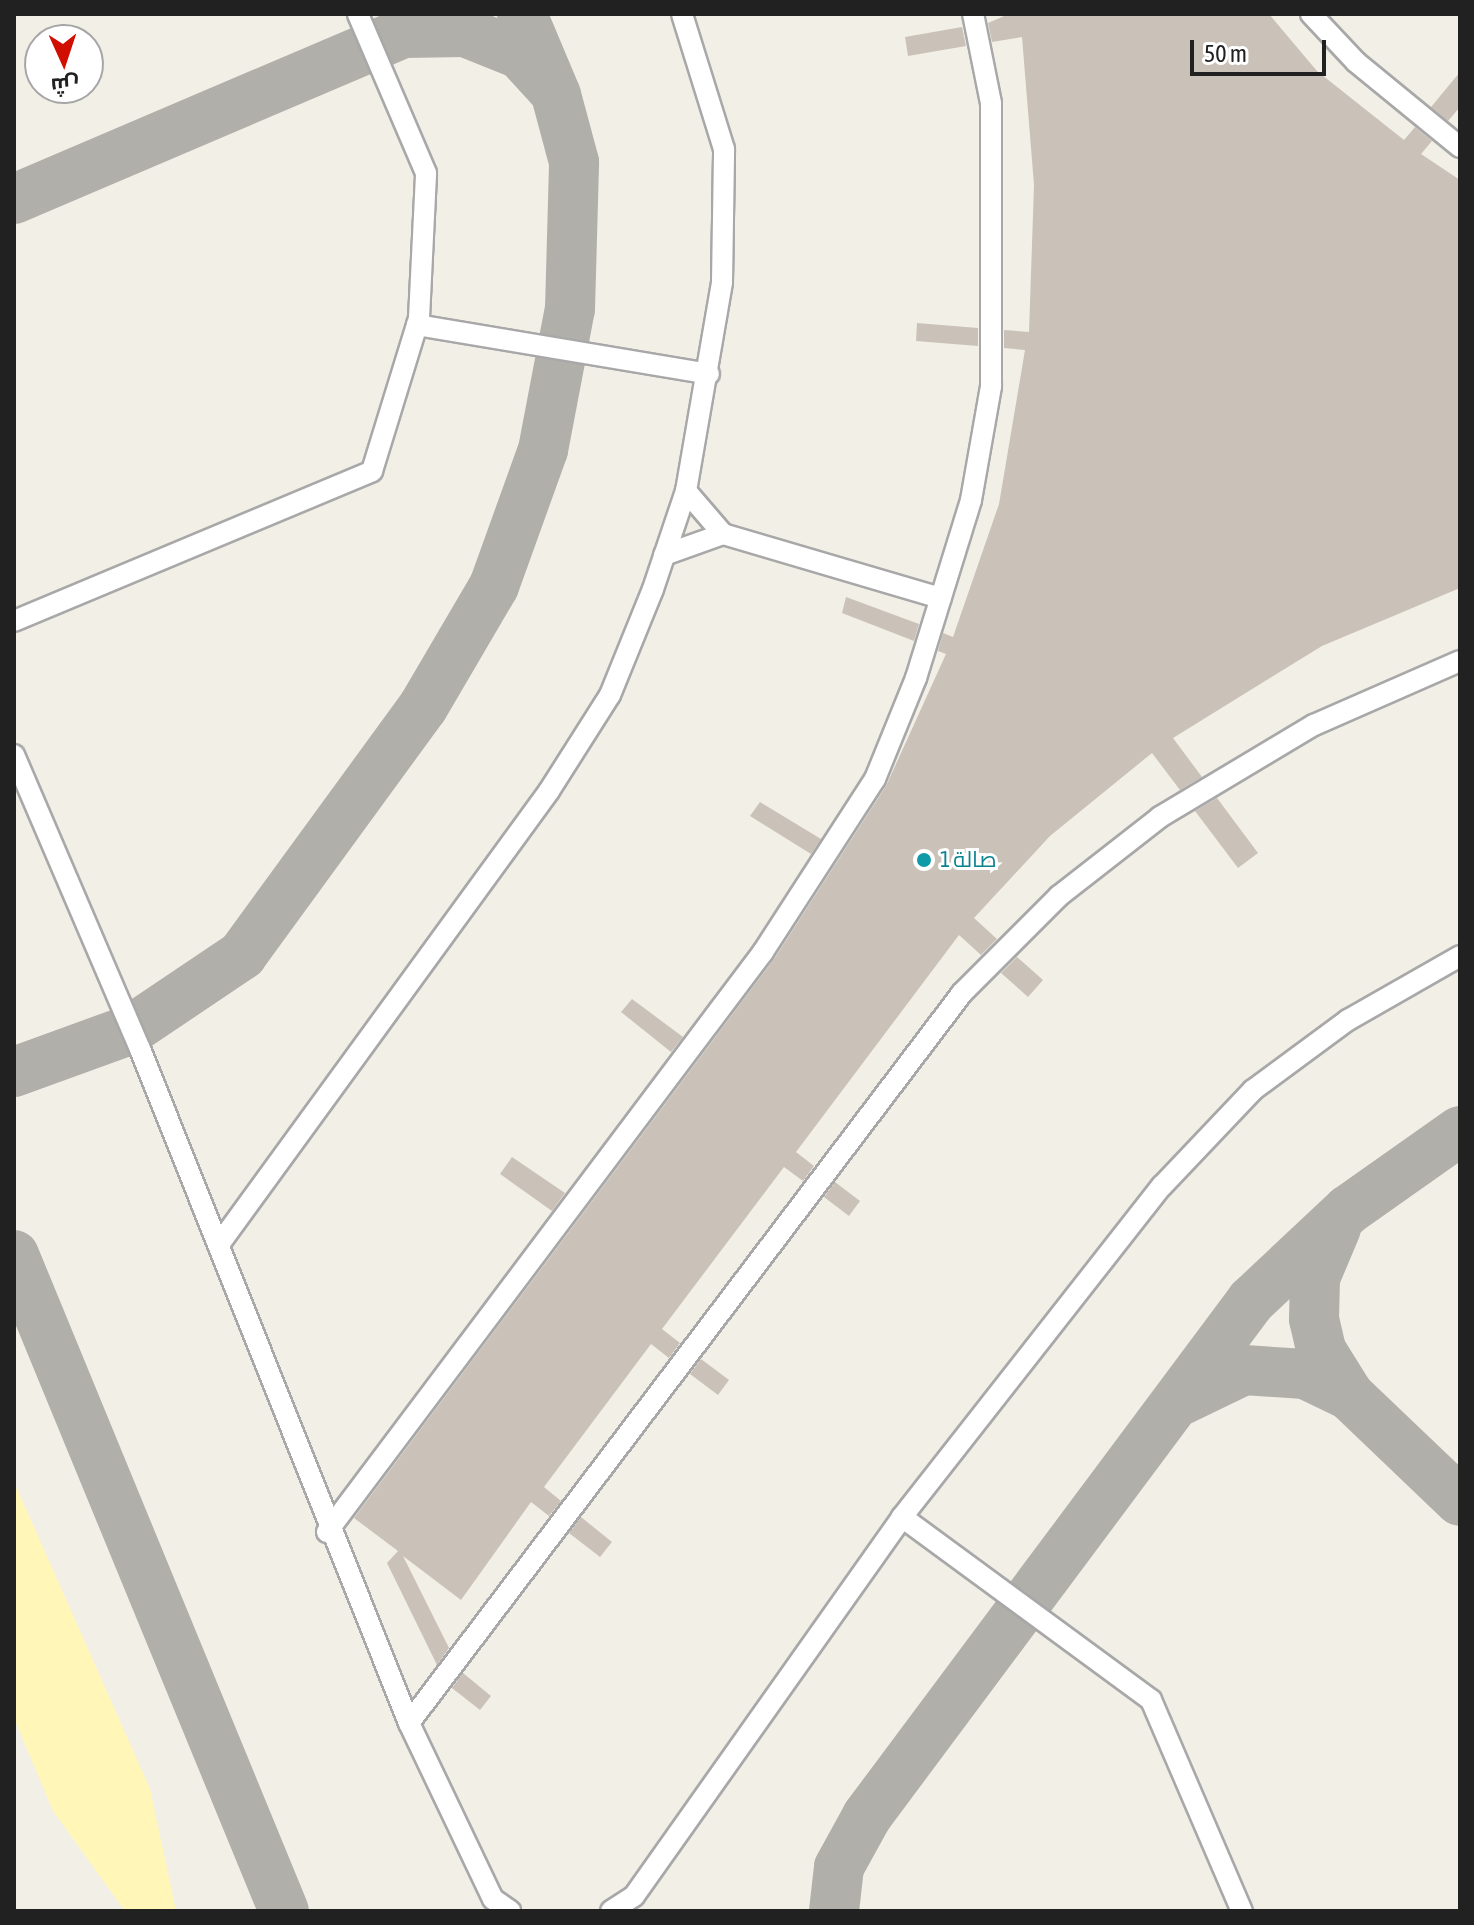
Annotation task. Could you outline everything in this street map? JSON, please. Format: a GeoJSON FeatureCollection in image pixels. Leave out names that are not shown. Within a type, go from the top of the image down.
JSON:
{"type":"FeatureCollection","features":[{"type":"Feature","properties":{"kind":"lane"},"geometry":{"type":"LineString","coordinates":[[14,621],[372,471],[417,325],[426,173],[358,14]]}},
{"type":"Feature","properties":{"kind":"lane"},"geometry":{"type":"LineString","coordinates":[[220,1243],[549,791],[610,695],[664,555],[686,491],[709,374],[722,282],[724,149],[682,14]]}},
{"type":"Feature","properties":{"kind":"lane"},"geometry":{"type":"LineString","coordinates":[[327,1532],[763,952],[875,779],[941,598],[971,500],[991,386],[991,103],[973,14]]}},
{"type":"Feature","properties":{"kind":"lane"},"geometry":{"type":"LineString","coordinates":[[1311,14],[1356,62],[1460,147]]}},
{"type":"Feature","properties":{"kind":"lane"},"geometry":{"type":"LineString","coordinates":[[417,325],[709,374]]}},
{"type":"Feature","properties":{"kind":"lane"},"geometry":{"type":"LineString","coordinates":[[686,491],[723,534],[941,598]]}},
{"type":"Feature","properties":{"kind":"lane"},"geometry":{"type":"LineString","coordinates":[[664,555],[723,534]]}},
{"type":"Feature","properties":{"kind":"lane"},"geometry":{"type":"LineString","coordinates":[[409,1723],[962,993],[1059,896],[1160,817],[1314,725],[1460,661]]}},
{"type":"Feature","properties":{"kind":"lane"},"geometry":{"type":"LineString","coordinates":[[14,755],[220,1243],[327,1532],[409,1723],[493,1899],[510,1911]]}},
{"type":"Feature","properties":{"kind":"lane"},"geometry":{"type":"LineString","coordinates":[[611,1911],[634,1896],[902,1517],[1162,1186],[1253,1090],[1348,1020],[1460,956]]}},
{"type":"Feature","properties":{"kind":"lane"},"geometry":{"type":"LineString","coordinates":[[902,1517],[1151,1700],[1242,1911]]}},
{"type":"Feature","properties":{"kind":"sand"},"geometry":{"type":"Polygon","coordinates":[[[14,1482],[150,1789],[176,1911],[125,1911],[53,1811],[14,1718],[14,1482]]]}},
{"type":"Feature","properties":{"kind":"building","name":"صالة 1"},"geometry":{"type":"Polygon","coordinates":[[[1009,14],[1269,14],[1317,71],[1404,140],[1415,127],[1432,141],[1421,154],[1460,180],[1460,588],[1322,646],[1173,738],[1202,777],[1180,790],[1152,753],[1050,836],[974,918],[997,939],[981,955],[959,935],[796,1152],[814,1166],[803,1181],[784,1167],[662,1329],[680,1343],[669,1358],[651,1344],[544,1487],[561,1501],[549,1516],[531,1502],[461,1600],[403,1556],[449,1648],[437,1665],[387,1563],[398,1551],[354,1518],[774,959],[886,786],[946,654],[938,651],[943,633],[953,637],[999,504],[1025,350],[1004,348],[1004,330],[1029,332],[1034,185],[1022,37],[992,42],[988,23],[1009,14]]]}},
{"type":"Feature","properties":{"kind":"building"},"geometry":{"type":"Polygon","coordinates":[[[962,27],[966,46],[908,56],[905,37],[962,27]]]}},
{"type":"Feature","properties":{"kind":"building"},"geometry":{"type":"Polygon","coordinates":[[[1460,72],[1460,107],[1448,121],[1431,107],[1460,72]]]}},
{"type":"Feature","properties":{"kind":"building"},"geometry":{"type":"Polygon","coordinates":[[[917,323],[978,328],[978,346],[916,341],[917,323]]]}},
{"type":"Feature","properties":{"kind":"building"},"geometry":{"type":"Polygon","coordinates":[[[846,597],[919,624],[914,641],[842,613],[846,597]]]}},
{"type":"Feature","properties":{"kind":"building"},"geometry":{"type":"Polygon","coordinates":[[[1217,798],[1258,853],[1238,868],[1195,811],[1217,798]]]}},
{"type":"Feature","properties":{"kind":"building"},"geometry":{"type":"Polygon","coordinates":[[[760,802],[821,839],[811,854],[750,816],[760,802]]]}},
{"type":"Feature","properties":{"kind":"building"},"geometry":{"type":"Polygon","coordinates":[[[1017,957],[1043,980],[1028,997],[1001,973],[1017,957]]]}},
{"type":"Feature","properties":{"kind":"building"},"geometry":{"type":"Polygon","coordinates":[[[632,999],[683,1037],[671,1052],[621,1012],[632,999]]]}},
{"type":"Feature","properties":{"kind":"building"},"geometry":{"type":"Polygon","coordinates":[[[512,1157],[565,1193],[552,1211],[500,1174],[512,1157]]]}},
{"type":"Feature","properties":{"kind":"building"},"geometry":{"type":"Polygon","coordinates":[[[835,1182],[860,1201],[849,1216],[824,1197],[835,1182]]]}},
{"type":"Feature","properties":{"kind":"building"},"geometry":{"type":"Polygon","coordinates":[[[701,1359],[729,1380],[718,1395],[690,1374],[701,1359]]]}},
{"type":"Feature","properties":{"kind":"building"},"geometry":{"type":"Polygon","coordinates":[[[581,1517],[612,1542],[600,1557],[569,1533],[581,1517]]]}},
{"type":"Feature","properties":{"kind":"building"},"geometry":{"type":"Polygon","coordinates":[[[463,1673],[491,1696],[480,1710],[452,1688],[463,1673]]]}},
{"type":"Feature","properties":{"kind":"taxiway"},"geometry":{"type":"LineString","coordinates":[[14,1072],[132,1029],[242,955],[423,707],[494,586],[543,450],[570,309],[574,162],[556,95],[522,14]]}},
{"type":"Feature","properties":{"kind":"taxiway"},"geometry":{"type":"LineString","coordinates":[[14,199],[404,33],[465,32],[520,54],[550,87]]}},
{"type":"Feature","properties":{"kind":"taxiway"},"geometry":{"type":"LineString","coordinates":[[834,1911],[839,1867],[867,1816],[1251,1301],[1348,1210],[1460,1131]]}},
{"type":"Feature","properties":{"kind":"taxiway"},"geometry":{"type":"LineString","coordinates":[[1336,1228],[1315,1278],[1314,1319],[1321,1350],[1349,1395]]}},
{"type":"Feature","properties":{"kind":"taxiway"},"geometry":{"type":"LineString","coordinates":[[14,1255],[284,1911]]}},
{"type":"Feature","properties":{"kind":"taxiway"},"geometry":{"type":"LineString","coordinates":[[1182,1400],[1244,1370],[1305,1374],[1349,1395],[1460,1501]]}},
{"type":"Feature","properties":{"kind":"place","name":"صالة 1"},"geometry":{"type":"Point","coordinates":[924,860]}}]}
